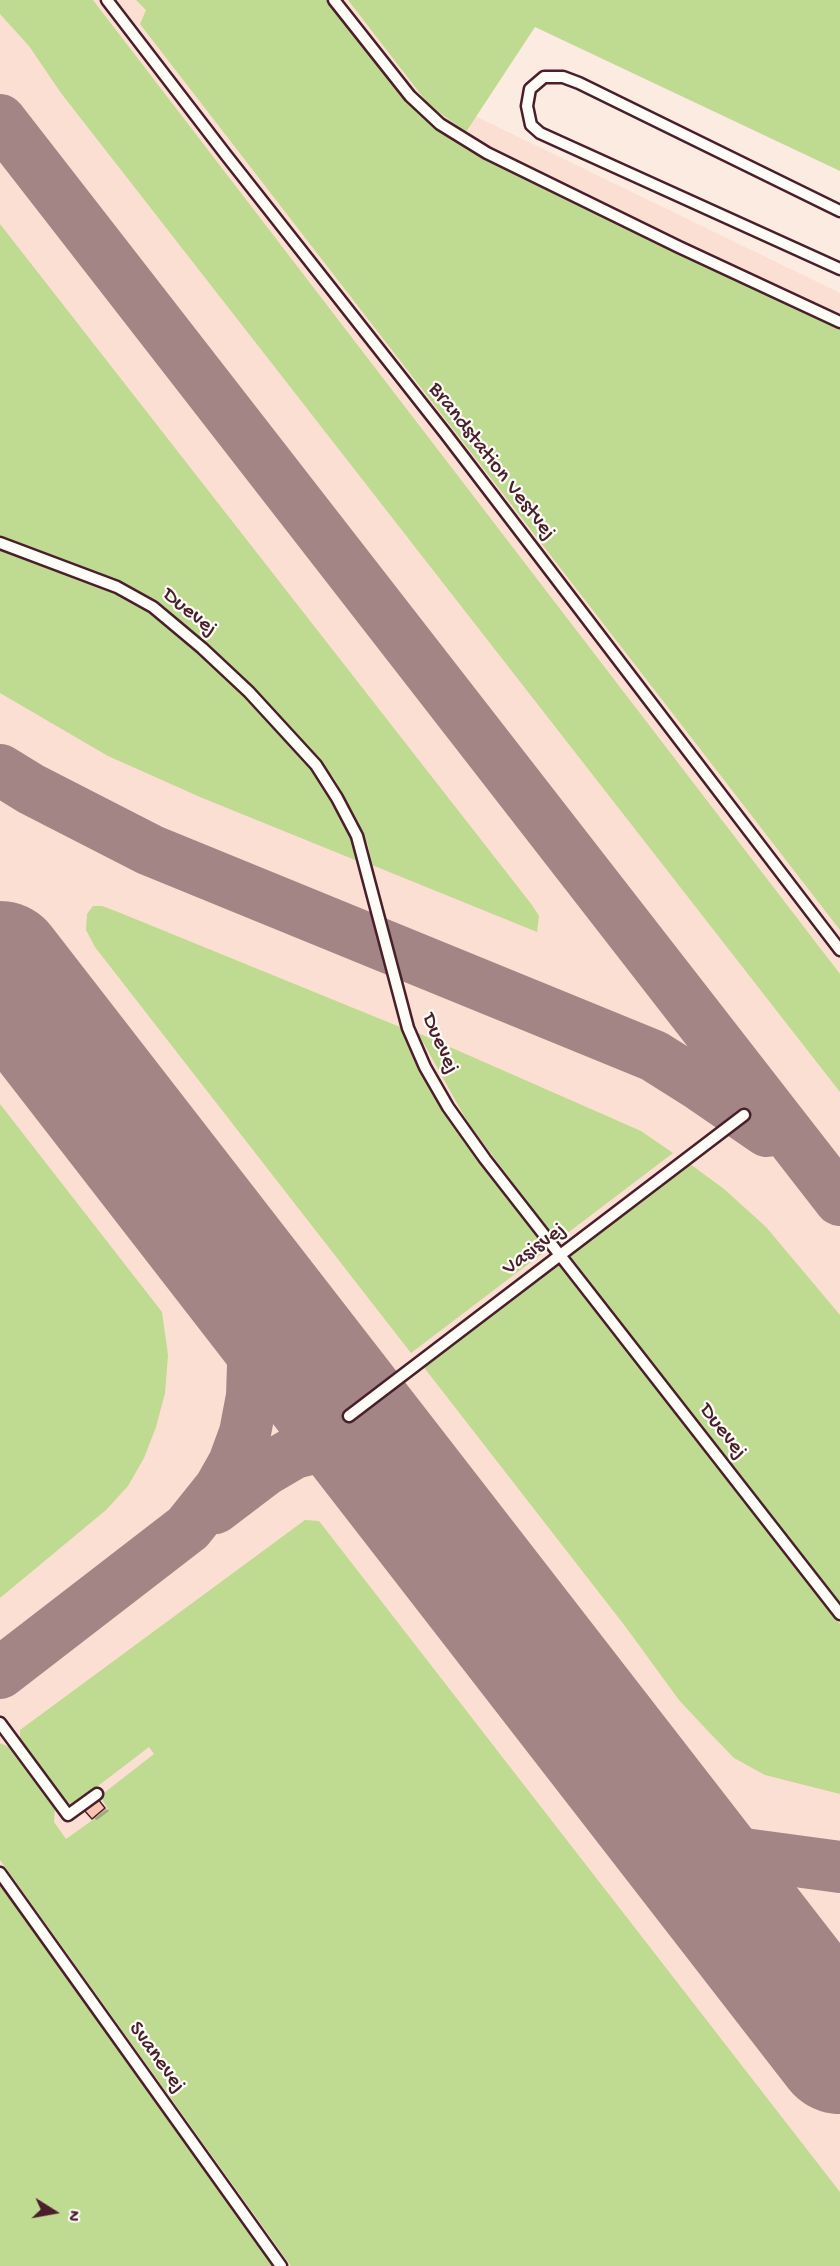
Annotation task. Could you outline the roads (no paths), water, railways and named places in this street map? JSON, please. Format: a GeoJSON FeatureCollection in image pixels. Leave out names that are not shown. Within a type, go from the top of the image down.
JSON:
{"type":"FeatureCollection","features":[{"type":"Feature","properties":{"kind":"lane","name":"Brandstation Vestvej"},"geometry":{"type":"LineString","coordinates":[[107,0],[452,442],[840,950]]}},
{"type":"Feature","properties":{"kind":"lane"},"geometry":{"type":"LineString","coordinates":[[334,0],[398,82],[440,124],[487,153],[679,247],[840,322]]}},
{"type":"Feature","properties":{"kind":"lane"},"geometry":{"type":"LineString","coordinates":[[840,211],[579,83],[563,77],[544,76],[531,89],[527,106],[531,125],[540,133],[840,269]]}},
{"type":"Feature","properties":{"kind":"lane","name":"Duevej"},"geometry":{"type":"LineString","coordinates":[[0,543],[117,587],[153,607],[249,692],[316,765],[357,836],[408,1028],[425,1066],[448,1107],[560,1255],[840,1614]]}},
{"type":"Feature","properties":{"kind":"lane","name":"Vasisvej"},"geometry":{"type":"LineString","coordinates":[[349,1416],[744,1115]]}},
{"type":"Feature","properties":{"kind":"lane"},"geometry":{"type":"LineString","coordinates":[[0,1723],[68,1815],[96,1794]]}},
{"type":"Feature","properties":{"kind":"lane","name":"Svanevej"},"geometry":{"type":"LineString","coordinates":[[0,1873],[281,2266]]}}]}
